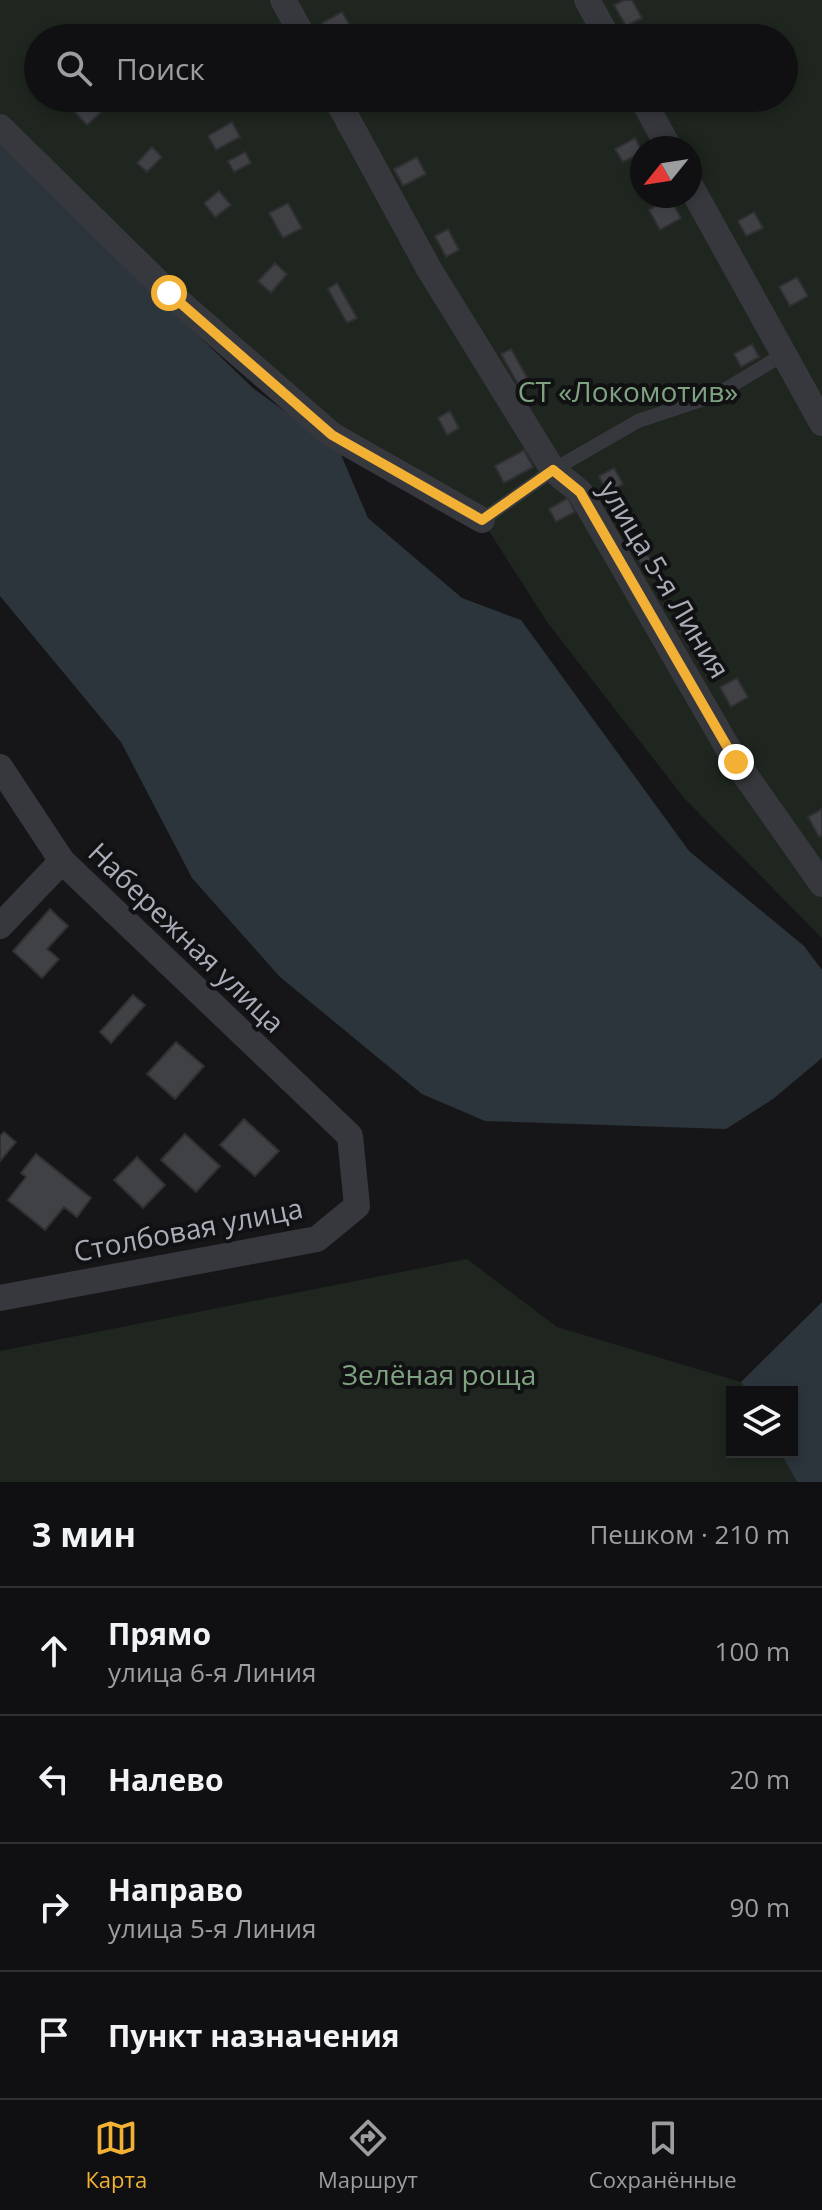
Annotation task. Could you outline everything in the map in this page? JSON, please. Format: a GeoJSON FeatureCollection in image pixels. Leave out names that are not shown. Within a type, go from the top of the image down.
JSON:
{"type":"FeatureCollection","features":[{"type":"Feature","properties":{"kind":"street"},"geometry":{"type":"LineString","coordinates":[[283,0],[296,24]]}},
{"type":"Feature","properties":{"kind":"street"},"geometry":{"type":"LineString","coordinates":[[587,0],[600,24]]}},
{"type":"Feature","properties":{"kind":"street","name":"улица 5-я Линия"},"geometry":{"type":"LineString","coordinates":[[344,112],[429,269],[553,470],[580,492],[736,762],[822,884]]}},
{"type":"Feature","properties":{"kind":"street"},"geometry":{"type":"LineString","coordinates":[[650,112],[663,136]]}},
{"type":"Feature","properties":{"kind":"street"},"geometry":{"type":"LineString","coordinates":[[0,127],[169,293],[332,435],[482,520]]}},
{"type":"Feature","properties":{"kind":"street"},"geometry":{"type":"LineString","coordinates":[[702,207],[822,423]]}},
{"type":"Feature","properties":{"kind":"street","name":"Набережная улица"},"geometry":{"type":"LineString","coordinates":[[0,767],[62,861],[350,1136]]}},
{"type":"Feature","properties":{"kind":"street"},"geometry":{"type":"LineString","coordinates":[[0,926],[62,861]]}},
{"type":"Feature","properties":{"kind":"street","name":"Столбовая улица"},"geometry":{"type":"LineString","coordinates":[[0,1298],[317,1239],[357,1206],[350,1136]]}},
{"type":"Feature","properties":{"kind":"lane"},"geometry":{"type":"LineString","coordinates":[[482,520],[553,470],[638,421],[716,395],[784,354]]}},
{"type":"Feature","properties":{"kind":"green space","name":"СТ «Локомотив»"},"geometry":{"type":"Polygon","coordinates":[[[0,0],[822,0],[822,938],[684,798],[547,622],[482,520],[332,435],[0,127],[0,0]]]}},
{"type":"Feature","properties":{"kind":"green space","name":"Зелёная роща"},"geometry":{"type":"Polygon","coordinates":[[[467,1259],[557,1327],[741,1382],[743,1386],[726,1386],[726,1458],[783,1458],[797,1482],[0,1482],[0,1351],[467,1259]]]}},
{"type":"Feature","properties":{"kind":"shaded area"},"geometry":{"type":"Polygon","coordinates":[[[0,145],[254,389],[339,450],[368,518],[462,598],[521,620],[689,851],[804,946],[822,970],[822,1058],[773,1099],[726,1129],[485,1121],[422,1094],[280,977],[192,878],[121,742],[0,596],[0,145]]]}},
{"type":"Feature","properties":{"kind":"shaded area"},"geometry":{"type":"Polygon","coordinates":[[[822,1302],[822,1482],[797,1482],[783,1458],[798,1458],[798,1386],[743,1386],[741,1382],[822,1302]]]}},
{"type":"Feature","properties":{"kind":"building"},"geometry":{"type":"Polygon","coordinates":[[[632,0],[642,18],[625,24],[614,5],[632,0]]]}},
{"type":"Feature","properties":{"kind":"building"},"geometry":{"type":"Polygon","coordinates":[[[342,12],[349,24],[323,24],[342,12]]]}},
{"type":"Feature","properties":{"kind":"building"},"geometry":{"type":"Polygon","coordinates":[[[75,112],[101,112],[87,125],[75,112]]]}},
{"type":"Feature","properties":{"kind":"building"},"geometry":{"type":"Polygon","coordinates":[[[232,122],[240,137],[216,150],[208,136],[232,122]]]}},
{"type":"Feature","properties":{"kind":"building"},"geometry":{"type":"Polygon","coordinates":[[[630,141],[630,158],[623,162],[615,149],[630,141]]]}},
{"type":"Feature","properties":{"kind":"building"},"geometry":{"type":"Polygon","coordinates":[[[152,147],[162,157],[147,172],[137,163],[152,147]]]}},
{"type":"Feature","properties":{"kind":"building"},"geometry":{"type":"Polygon","coordinates":[[[245,152],[251,163],[234,172],[228,161],[245,152]]]}},
{"type":"Feature","properties":{"kind":"building"},"geometry":{"type":"Polygon","coordinates":[[[417,157],[426,174],[403,186],[394,169],[417,157]]]}},
{"type":"Feature","properties":{"kind":"building"},"geometry":{"type":"Polygon","coordinates":[[[219,191],[231,205],[215,217],[204,203],[219,191]]]}},
{"type":"Feature","properties":{"kind":"building"},"geometry":{"type":"Polygon","coordinates":[[[288,203],[302,228],[283,238],[269,213],[288,203]]]}},
{"type":"Feature","properties":{"kind":"building"},"geometry":{"type":"Polygon","coordinates":[[[676,208],[681,218],[660,230],[649,210],[676,208]]]}},
{"type":"Feature","properties":{"kind":"building"},"geometry":{"type":"Polygon","coordinates":[[[754,212],[763,228],[746,236],[738,221],[754,212]]]}},
{"type":"Feature","properties":{"kind":"building"},"geometry":{"type":"Polygon","coordinates":[[[448,229],[459,250],[446,257],[435,236],[448,229]]]}},
{"type":"Feature","properties":{"kind":"building"},"geometry":{"type":"Polygon","coordinates":[[[275,263],[287,274],[271,293],[258,281],[275,263]]]}},
{"type":"Feature","properties":{"kind":"building"},"geometry":{"type":"Polygon","coordinates":[[[797,277],[808,296],[790,306],[779,287],[797,277]]]}},
{"type":"Feature","properties":{"kind":"building"},"geometry":{"type":"Polygon","coordinates":[[[337,283],[357,318],[347,323],[328,289],[337,283]]]}},
{"type":"Feature","properties":{"kind":"building"},"geometry":{"type":"Polygon","coordinates":[[[752,344],[759,357],[741,367],[734,354],[752,344]]]}},
{"type":"Feature","properties":{"kind":"building"},"geometry":{"type":"Polygon","coordinates":[[[511,349],[529,381],[519,386],[501,354],[511,349]]]}},
{"type":"Feature","properties":{"kind":"building"},"geometry":{"type":"Polygon","coordinates":[[[450,411],[459,428],[447,435],[438,418],[450,411]]]}},
{"type":"Feature","properties":{"kind":"building"},"geometry":{"type":"Polygon","coordinates":[[[524,450],[533,467],[504,483],[495,466],[524,450]]]}},
{"type":"Feature","properties":{"kind":"building"},"geometry":{"type":"Polygon","coordinates":[[[614,468],[623,484],[607,493],[599,476],[614,468]]]}},
{"type":"Feature","properties":{"kind":"building"},"geometry":{"type":"Polygon","coordinates":[[[568,498],[575,512],[556,522],[549,509],[568,498]]]}},
{"type":"Feature","properties":{"kind":"building"},"geometry":{"type":"Polygon","coordinates":[[[643,547],[653,564],[644,569],[634,552],[643,547]]]}},
{"type":"Feature","properties":{"kind":"building"},"geometry":{"type":"Polygon","coordinates":[[[686,614],[700,638],[687,645],[674,621],[686,614]]]}},
{"type":"Feature","properties":{"kind":"building"},"geometry":{"type":"Polygon","coordinates":[[[737,678],[748,697],[731,707],[720,687],[737,678]]]}},
{"type":"Feature","properties":{"kind":"building"},"geometry":{"type":"Polygon","coordinates":[[[822,809],[822,835],[819,837],[808,817],[822,809]]]}},
{"type":"Feature","properties":{"kind":"building"},"geometry":{"type":"Polygon","coordinates":[[[50,909],[68,926],[47,949],[59,959],[42,978],[13,951],[50,909]]]}},
{"type":"Feature","properties":{"kind":"building"},"geometry":{"type":"Polygon","coordinates":[[[133,995],[145,1005],[111,1043],[100,1032],[133,995]]]}},
{"type":"Feature","properties":{"kind":"building"},"geometry":{"type":"Polygon","coordinates":[[[176,1042],[204,1066],[175,1099],[147,1074],[176,1042]]]}},
{"type":"Feature","properties":{"kind":"building"},"geometry":{"type":"Polygon","coordinates":[[[244,1119],[279,1151],[255,1176],[220,1145],[244,1119]]]}},
{"type":"Feature","properties":{"kind":"building"},"geometry":{"type":"Polygon","coordinates":[[[4,1132],[16,1142],[0,1161],[0,1136],[4,1132]]]}},
{"type":"Feature","properties":{"kind":"building"},"geometry":{"type":"Polygon","coordinates":[[[185,1134],[220,1166],[196,1192],[161,1160],[185,1134]]]}},
{"type":"Feature","properties":{"kind":"building"},"geometry":{"type":"Polygon","coordinates":[[[36,1154],[91,1198],[77,1217],[64,1207],[45,1230],[8,1200],[26,1177],[21,1173],[36,1154]]]}},
{"type":"Feature","properties":{"kind":"building"},"geometry":{"type":"Polygon","coordinates":[[[137,1157],[165,1185],[143,1208],[114,1180],[137,1157]]]}},
{"type":"Feature","properties":{"kind":"route"},"geometry":{"type":"LineString","coordinates":[[169,293],[332,435],[482,520],[553,470],[580,492],[736,762]]}}]}
